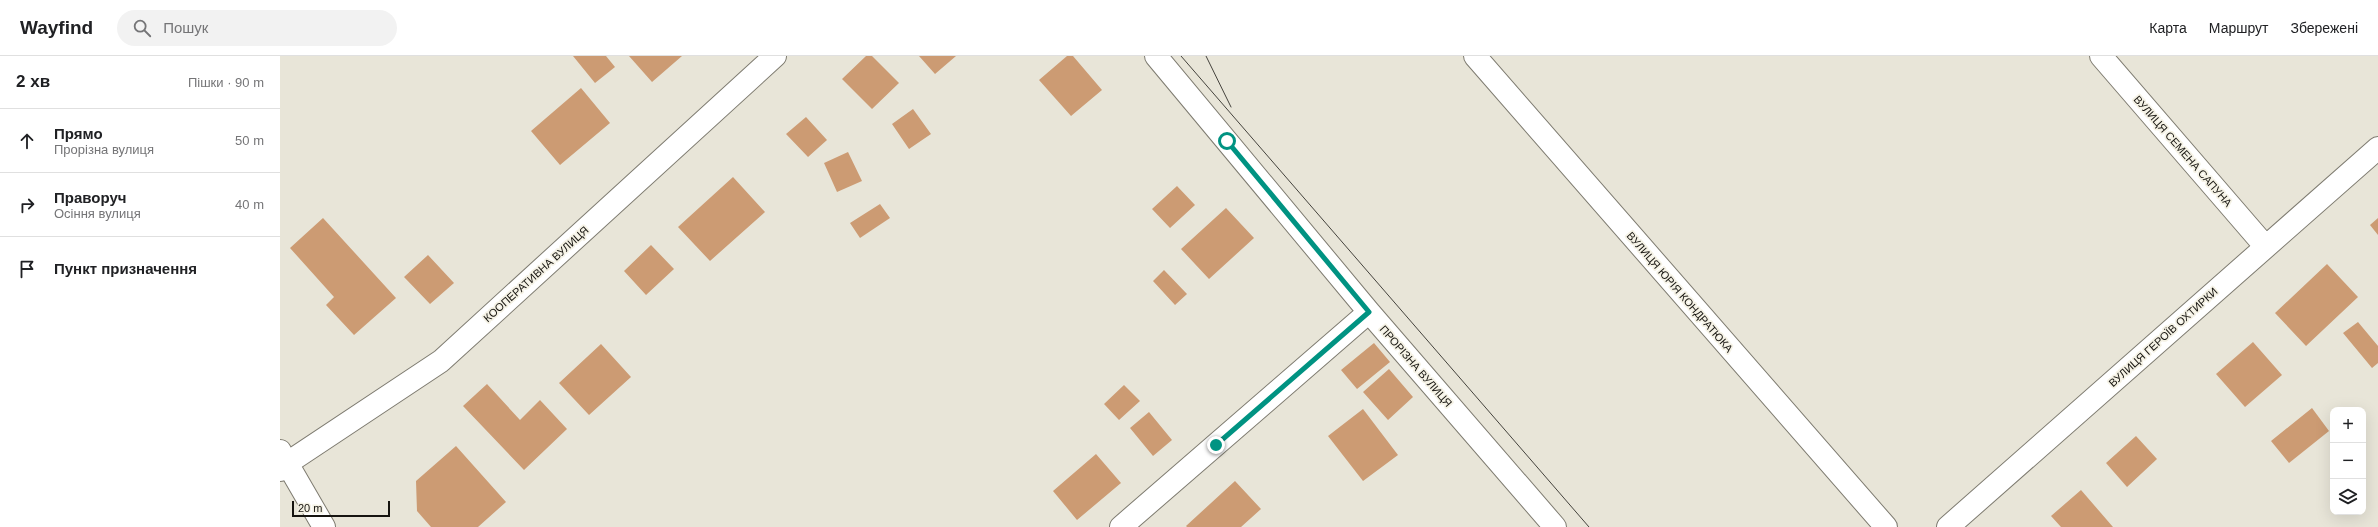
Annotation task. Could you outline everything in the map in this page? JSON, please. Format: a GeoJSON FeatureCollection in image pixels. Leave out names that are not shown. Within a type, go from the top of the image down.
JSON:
{"type":"FeatureCollection","features":[{"type":"Feature","properties":{"kind":"street","name":"КООПЕРАТИВНА ВУЛИЦЯ"},"geometry":{"type":"LineString","coordinates":[[281,462],[441,360],[775,56]]}},
{"type":"Feature","properties":{"kind":"street","name":"ПРОРІЗНА ВУЛИЦЯ"},"geometry":{"type":"LineString","coordinates":[[1156,56],[1369,312],[1555,527]]}},
{"type":"Feature","properties":{"kind":"street","name":"ВУЛИЦЯ ЮРІЯ КОНДРАТЮКА"},"geometry":{"type":"LineString","coordinates":[[1474,56],[1886,527]]}},
{"type":"Feature","properties":{"kind":"street","name":"ВУЛИЦЯ СЕМЕНА САПУНА"},"geometry":{"type":"LineString","coordinates":[[2101,56],[2264,246]]}},
{"type":"Feature","properties":{"kind":"street","name":"ВУЛИЦЯ ГЕРОЇВ ОХТИРКИ"},"geometry":{"type":"LineString","coordinates":[[1948,527],[2264,246],[2378,148]]}},
{"type":"Feature","properties":{"kind":"street"},"geometry":{"type":"LineString","coordinates":[[1121,527],[1369,312]]}},
{"type":"Feature","properties":{"kind":"street"},"geometry":{"type":"LineString","coordinates":[[281,462],[324,527]]}},
{"type":"Feature","properties":{"kind":"building"},"geometry":{"type":"Polygon","coordinates":[[[573,56],[606,56],[615,67],[595,83],[573,56]]]}},
{"type":"Feature","properties":{"kind":"building"},"geometry":{"type":"Polygon","coordinates":[[[629,56],[682,56],[652,82],[629,56]]]}},
{"type":"Feature","properties":{"kind":"building"},"geometry":{"type":"Polygon","coordinates":[[[866,56],[872,56],[899,83],[872,109],[842,79],[866,56]]]}},
{"type":"Feature","properties":{"kind":"building"},"geometry":{"type":"Polygon","coordinates":[[[919,56],[956,56],[935,74],[919,56]]]}},
{"type":"Feature","properties":{"kind":"building"},"geometry":{"type":"Polygon","coordinates":[[[1067,56],[1073,56],[1102,90],[1071,116],[1039,80],[1067,56]]]}},
{"type":"Feature","properties":{"kind":"building"},"geometry":{"type":"Polygon","coordinates":[[[581,88],[610,123],[560,165],[531,131],[581,88]]]}},
{"type":"Feature","properties":{"kind":"building"},"geometry":{"type":"Polygon","coordinates":[[[913,109],[931,134],[909,149],[892,124],[913,109]]]}},
{"type":"Feature","properties":{"kind":"building"},"geometry":{"type":"Polygon","coordinates":[[[806,117],[827,140],[808,157],[786,134],[806,117]]]}},
{"type":"Feature","properties":{"kind":"building"},"geometry":{"type":"Polygon","coordinates":[[[848,152],[862,181],[837,192],[824,163],[848,152]]]}},
{"type":"Feature","properties":{"kind":"building"},"geometry":{"type":"Polygon","coordinates":[[[733,177],[765,212],[710,261],[678,227],[733,177]]]}},
{"type":"Feature","properties":{"kind":"building"},"geometry":{"type":"Polygon","coordinates":[[[1177,186],[1195,205],[1170,228],[1152,209],[1177,186]]]}},
{"type":"Feature","properties":{"kind":"building"},"geometry":{"type":"Polygon","coordinates":[[[880,204],[890,218],[860,238],[850,223],[880,204]]]}},
{"type":"Feature","properties":{"kind":"building"},"geometry":{"type":"Polygon","coordinates":[[[1226,208],[1254,238],[1209,279],[1181,249],[1226,208]]]}},
{"type":"Feature","properties":{"kind":"building"},"geometry":{"type":"Polygon","coordinates":[[[323,218],[396,298],[354,335],[326,305],[334,297],[290,248],[323,218]]]}},
{"type":"Feature","properties":{"kind":"building"},"geometry":{"type":"Polygon","coordinates":[[[2378,218],[2378,235],[2370,225],[2378,218]]]}},
{"type":"Feature","properties":{"kind":"building"},"geometry":{"type":"Polygon","coordinates":[[[651,245],[674,269],[646,295],[624,271],[651,245]]]}},
{"type":"Feature","properties":{"kind":"building"},"geometry":{"type":"Polygon","coordinates":[[[428,255],[454,283],[430,304],[404,277],[428,255]]]}},
{"type":"Feature","properties":{"kind":"building"},"geometry":{"type":"Polygon","coordinates":[[[2327,264],[2358,297],[2306,346],[2275,313],[2327,264]]]}},
{"type":"Feature","properties":{"kind":"building"},"geometry":{"type":"Polygon","coordinates":[[[1164,270],[1187,294],[1175,305],[1153,281],[1164,270]]]}},
{"type":"Feature","properties":{"kind":"building"},"geometry":{"type":"Polygon","coordinates":[[[2358,322],[2378,346],[2378,363],[2372,368],[2343,333],[2358,322]]]}},
{"type":"Feature","properties":{"kind":"building"},"geometry":{"type":"Polygon","coordinates":[[[2253,342],[2282,375],[2245,407],[2216,374],[2253,342]]]}},
{"type":"Feature","properties":{"kind":"building"},"geometry":{"type":"Polygon","coordinates":[[[1374,343],[1390,362],[1357,389],[1341,370],[1374,343]]]}},
{"type":"Feature","properties":{"kind":"building"},"geometry":{"type":"Polygon","coordinates":[[[601,344],[631,377],[589,415],[559,383],[601,344]]]}},
{"type":"Feature","properties":{"kind":"building"},"geometry":{"type":"Polygon","coordinates":[[[1389,369],[1413,397],[1388,420],[1363,392],[1389,369]]]}},
{"type":"Feature","properties":{"kind":"building"},"geometry":{"type":"Polygon","coordinates":[[[487,384],[520,420],[540,400],[567,429],[524,470],[463,406],[487,384]]]}},
{"type":"Feature","properties":{"kind":"building"},"geometry":{"type":"Polygon","coordinates":[[[1124,385],[1140,401],[1119,420],[1104,404],[1124,385]]]}},
{"type":"Feature","properties":{"kind":"building"},"geometry":{"type":"Polygon","coordinates":[[[2312,408],[2329,431],[2289,463],[2271,441],[2312,408]]]}},
{"type":"Feature","properties":{"kind":"building"},"geometry":{"type":"Polygon","coordinates":[[[1363,409],[1398,455],[1363,481],[1328,436],[1363,409]]]}},
{"type":"Feature","properties":{"kind":"building"},"geometry":{"type":"Polygon","coordinates":[[[1149,412],[1172,440],[1153,456],[1130,428],[1149,412]]]}},
{"type":"Feature","properties":{"kind":"building"},"geometry":{"type":"Polygon","coordinates":[[[2136,436],[2157,459],[2127,487],[2106,463],[2136,436]]]}},
{"type":"Feature","properties":{"kind":"building"},"geometry":{"type":"Polygon","coordinates":[[[456,446],[506,502],[478,527],[431,527],[417,511],[416,481],[456,446]]]}},
{"type":"Feature","properties":{"kind":"building"},"geometry":{"type":"Polygon","coordinates":[[[1096,454],[1121,483],[1077,520],[1053,491],[1096,454]]]}},
{"type":"Feature","properties":{"kind":"building"},"geometry":{"type":"Polygon","coordinates":[[[1235,481],[1261,509],[1241,527],[1186,526],[1235,481]]]}},
{"type":"Feature","properties":{"kind":"building"},"geometry":{"type":"Polygon","coordinates":[[[2081,490],[2113,527],[2061,527],[2051,516],[2081,490]]]}},
{"type":"Feature","properties":{"kind":"tram line"},"geometry":{"type":"LineString","coordinates":[[1181,56],[1589,527]]}},
{"type":"Feature","properties":{"kind":"tram line"},"geometry":{"type":"LineString","coordinates":[[1206,56],[1231,107]]}},
{"type":"Feature","properties":{"kind":"route"},"geometry":{"type":"LineString","coordinates":[[1216,445],[1369,312],[1227,141]]}}]}
